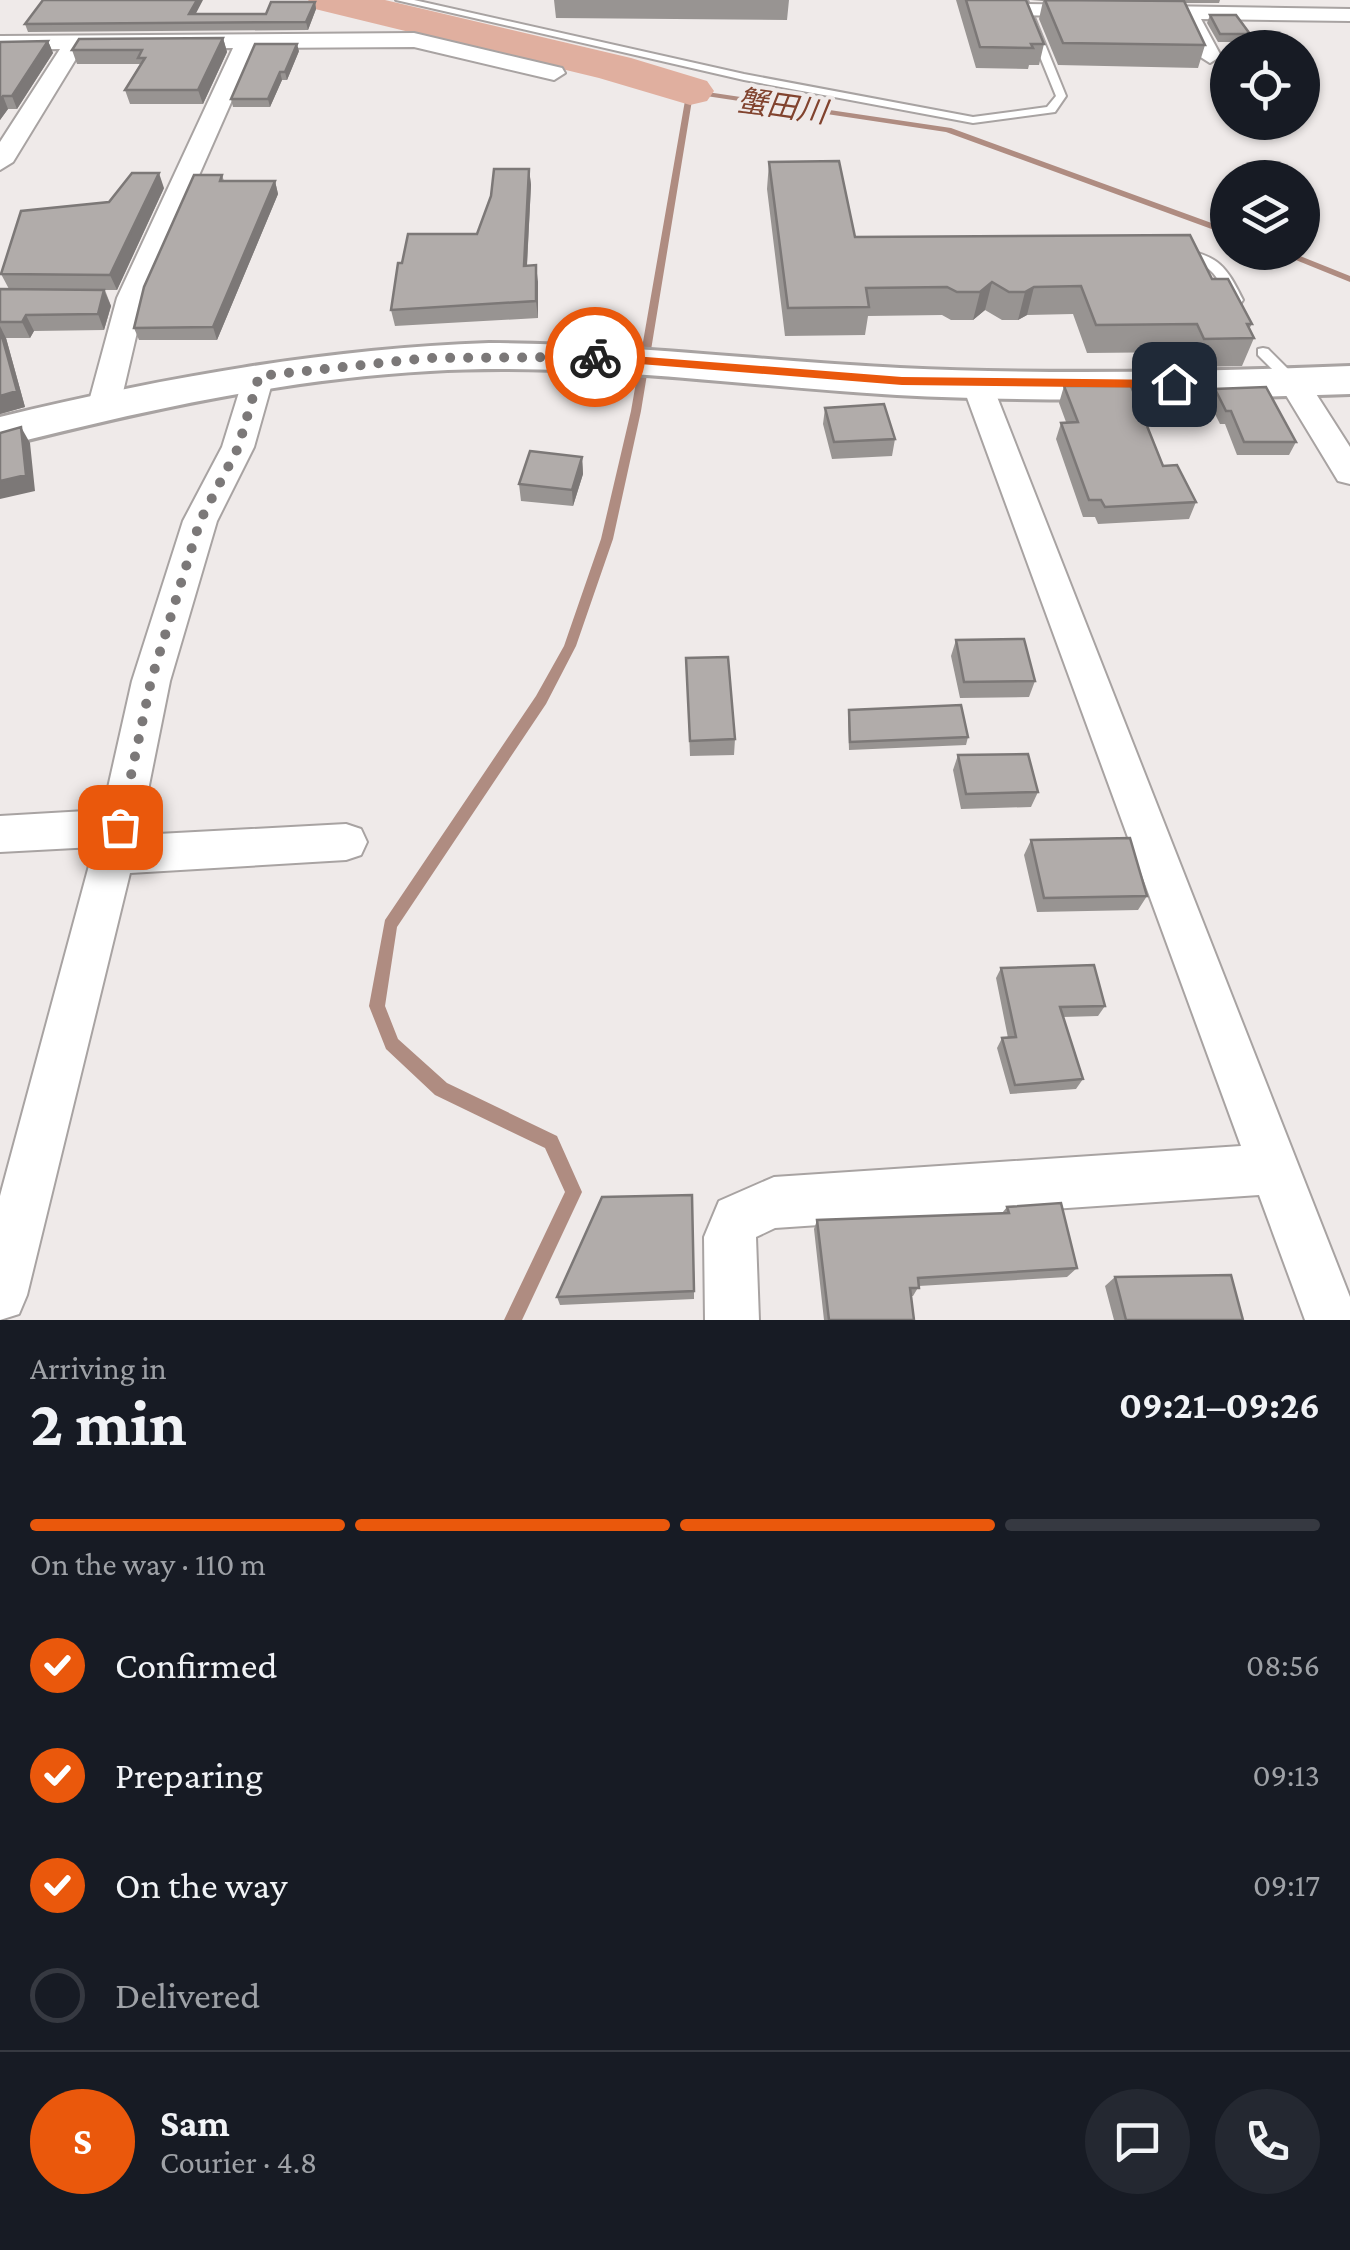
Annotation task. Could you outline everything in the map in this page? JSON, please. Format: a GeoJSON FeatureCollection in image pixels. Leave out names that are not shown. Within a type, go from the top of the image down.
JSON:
{"type":"FeatureCollection","features":[{"type":"Feature","properties":{"kind":"main road"},"geometry":{"type":"LineString","coordinates":[[0,432],[104,406],[259,376],[428,358],[610,358],[977,384],[1350,380]]}},
{"type":"Feature","properties":{"kind":"street"},"geometry":{"type":"LineString","coordinates":[[1024,5],[1350,14]]}},
{"type":"Feature","properties":{"kind":"street"},"geometry":{"type":"LineString","coordinates":[[1187,12],[1210,56]]}},
{"type":"Feature","properties":{"kind":"street"},"geometry":{"type":"LineString","coordinates":[[0,42],[434,42],[554,72]]}},
{"type":"Feature","properties":{"kind":"street"},"geometry":{"type":"LineString","coordinates":[[104,406],[121,298],[248,42]]}},
{"type":"Feature","properties":{"kind":"street"},"geometry":{"type":"LineString","coordinates":[[0,162],[74,43]]}},
{"type":"Feature","properties":{"kind":"street"},"geometry":{"type":"LineString","coordinates":[[0,1296],[116,841],[151,681],[194,538],[238,448],[259,376]]}},
{"type":"Feature","properties":{"kind":"street"},"geometry":{"type":"LineString","coordinates":[[1294,382],[1350,472]]}},
{"type":"Feature","properties":{"kind":"street"},"geometry":{"type":"LineString","coordinates":[[977,384],[1332,1320]]}},
{"type":"Feature","properties":{"kind":"street"},"geometry":{"type":"LineString","coordinates":[[0,834],[116,841],[346,842]]}},
{"type":"Feature","properties":{"kind":"street"},"geometry":{"type":"LineString","coordinates":[[732,1320],[730,1237],[737,1218],[774,1203],[1274,1169]]}},
{"type":"Feature","properties":{"kind":"lane"},"geometry":{"type":"LineString","coordinates":[[402,0],[744,77],[972,120],[1051,110],[1062,96],[1024,5]]}},
{"type":"Feature","properties":{"kind":"lane"},"geometry":{"type":"LineString","coordinates":[[1173,252],[1208,257],[1221,270],[1241,310]]}},
{"type":"Feature","properties":{"kind":"lane"},"geometry":{"type":"LineString","coordinates":[[1263,352],[1294,382]]}},
{"type":"Feature","properties":{"kind":"building"},"geometry":{"type":"Polygon","coordinates":[[[43,0],[197,0],[189,14],[266,14],[271,2],[315,2],[306,22],[25,24],[43,0]]]}},
{"type":"Feature","properties":{"kind":"building"},"geometry":{"type":"Polygon","coordinates":[[[966,0],[1026,0],[1044,44],[1031,44],[1033,48],[980,47],[966,0]]]}},
{"type":"Feature","properties":{"kind":"building"},"geometry":{"type":"Polygon","coordinates":[[[1045,0],[1184,1],[1205,45],[1063,43],[1045,0]]]}},
{"type":"Feature","properties":{"kind":"building"},"geometry":{"type":"Polygon","coordinates":[[[1210,15],[1236,15],[1247,30],[1218,30],[1210,15]]]}},
{"type":"Feature","properties":{"kind":"building"},"geometry":{"type":"Polygon","coordinates":[[[223,38],[198,90],[125,90],[145,58],[138,58],[142,50],[72,50],[79,39],[223,38]]]}},
{"type":"Feature","properties":{"kind":"building"},"geometry":{"type":"Polygon","coordinates":[[[48,41],[12,96],[0,100],[0,42],[48,41]]]}},
{"type":"Feature","properties":{"kind":"building"},"geometry":{"type":"Polygon","coordinates":[[[255,44],[297,44],[268,99],[231,99],[255,44]]]}},
{"type":"Feature","properties":{"kind":"building"},"geometry":{"type":"Polygon","coordinates":[[[839,161],[855,237],[1190,235],[1212,279],[1228,279],[1252,324],[1247,324],[1254,338],[1204,339],[1197,324],[1096,325],[1081,286],[1034,287],[1025,292],[1009,292],[992,282],[980,292],[957,292],[947,287],[866,288],[869,307],[788,308],[769,162],[839,161]]]}},
{"type":"Feature","properties":{"kind":"building"},"geometry":{"type":"Polygon","coordinates":[[[494,169],[529,169],[524,266],[536,265],[536,301],[391,310],[398,263],[402,263],[408,234],[477,234],[491,196],[494,169]]]}},
{"type":"Feature","properties":{"kind":"building"},"geometry":{"type":"Polygon","coordinates":[[[132,173],[159,173],[110,275],[1,274],[21,211],[109,202],[132,173]]]}},
{"type":"Feature","properties":{"kind":"building"},"geometry":{"type":"Polygon","coordinates":[[[194,175],[222,175],[220,181],[275,181],[213,327],[134,328],[144,287],[194,175]]]}},
{"type":"Feature","properties":{"kind":"building"},"geometry":{"type":"Polygon","coordinates":[[[0,289],[104,290],[98,314],[26,315],[22,322],[0,322],[0,289]]]}},
{"type":"Feature","properties":{"kind":"building"},"geometry":{"type":"Polygon","coordinates":[[[0,329],[17,391],[0,396],[0,329]]]}},
{"type":"Feature","properties":{"kind":"building"},"geometry":{"type":"Polygon","coordinates":[[[1064,386],[1131,386],[1163,466],[1177,465],[1196,502],[1105,507],[1101,500],[1089,500],[1061,423],[1078,422],[1064,386]]]}},
{"type":"Feature","properties":{"kind":"building"},"geometry":{"type":"Polygon","coordinates":[[[1266,387],[1296,442],[1244,442],[1231,411],[1226,411],[1215,389],[1266,387]]]}},
{"type":"Feature","properties":{"kind":"building"},"geometry":{"type":"Polygon","coordinates":[[[884,404],[895,439],[834,442],[825,408],[884,404]]]}},
{"type":"Feature","properties":{"kind":"building"},"geometry":{"type":"Polygon","coordinates":[[[21,427],[26,475],[0,481],[0,433],[21,427]]]}},
{"type":"Feature","properties":{"kind":"building"},"geometry":{"type":"Polygon","coordinates":[[[530,451],[582,457],[572,490],[519,484],[530,451]]]}},
{"type":"Feature","properties":{"kind":"building"},"geometry":{"type":"Polygon","coordinates":[[[1024,639],[1035,681],[964,682],[956,640],[1024,639]]]}},
{"type":"Feature","properties":{"kind":"building"},"geometry":{"type":"Polygon","coordinates":[[[728,657],[735,739],[690,741],[686,658],[728,657]]]}},
{"type":"Feature","properties":{"kind":"building"},"geometry":{"type":"Polygon","coordinates":[[[961,705],[968,737],[850,742],[849,710],[961,705]]]}},
{"type":"Feature","properties":{"kind":"building"},"geometry":{"type":"Polygon","coordinates":[[[1028,754],[1038,792],[966,794],[958,755],[1028,754]]]}},
{"type":"Feature","properties":{"kind":"building"},"geometry":{"type":"Polygon","coordinates":[[[1130,838],[1147,896],[1044,898],[1031,840],[1130,838]]]}},
{"type":"Feature","properties":{"kind":"building"},"geometry":{"type":"Polygon","coordinates":[[[1094,965],[1105,1006],[1060,1007],[1083,1079],[1015,1085],[1002,1038],[1016,1037],[1001,968],[1094,965]]]}},
{"type":"Feature","properties":{"kind":"building"},"geometry":{"type":"Polygon","coordinates":[[[692,1195],[694,1291],[557,1297],[602,1197],[692,1195]]]}},
{"type":"Feature","properties":{"kind":"building"},"geometry":{"type":"Polygon","coordinates":[[[1061,1203],[1077,1268],[918,1278],[919,1288],[910,1288],[914,1320],[829,1320],[817,1220],[1009,1213],[1007,1207],[1061,1203]]]}},
{"type":"Feature","properties":{"kind":"building"},"geometry":{"type":"Polygon","coordinates":[[[1231,1275],[1243,1320],[1126,1320],[1115,1277],[1231,1275]]]}},
{"type":"Feature","properties":{"kind":"waterway","name":"蟹田川"},"geometry":{"type":"LineString","coordinates":[[330,0],[614,68],[690,91]]}},
{"type":"Feature","properties":{"kind":"waterway"},"geometry":{"type":"LineString","coordinates":[[513,1320],[574,1192],[551,1142],[441,1089],[392,1044],[377,1006],[390,925],[541,700],[570,646],[607,539],[636,411],[690,91],[948,130],[1210,225]]}},
{"type":"Feature","properties":{"kind":"waterway","name":"蟹田川"},"geometry":{"type":"LineString","coordinates":[[1320,267],[1350,279]]}},
{"type":"Feature","properties":{"kind":"way so far"},"geometry":{"type":"LineString","coordinates":[[120,827],[151,681],[200,521],[238,448],[259,376],[428,358],[595,357]]}},
{"type":"Feature","properties":{"kind":"route"},"geometry":{"type":"LineString","coordinates":[[595,357],[902,381],[1174,384]]}}]}
